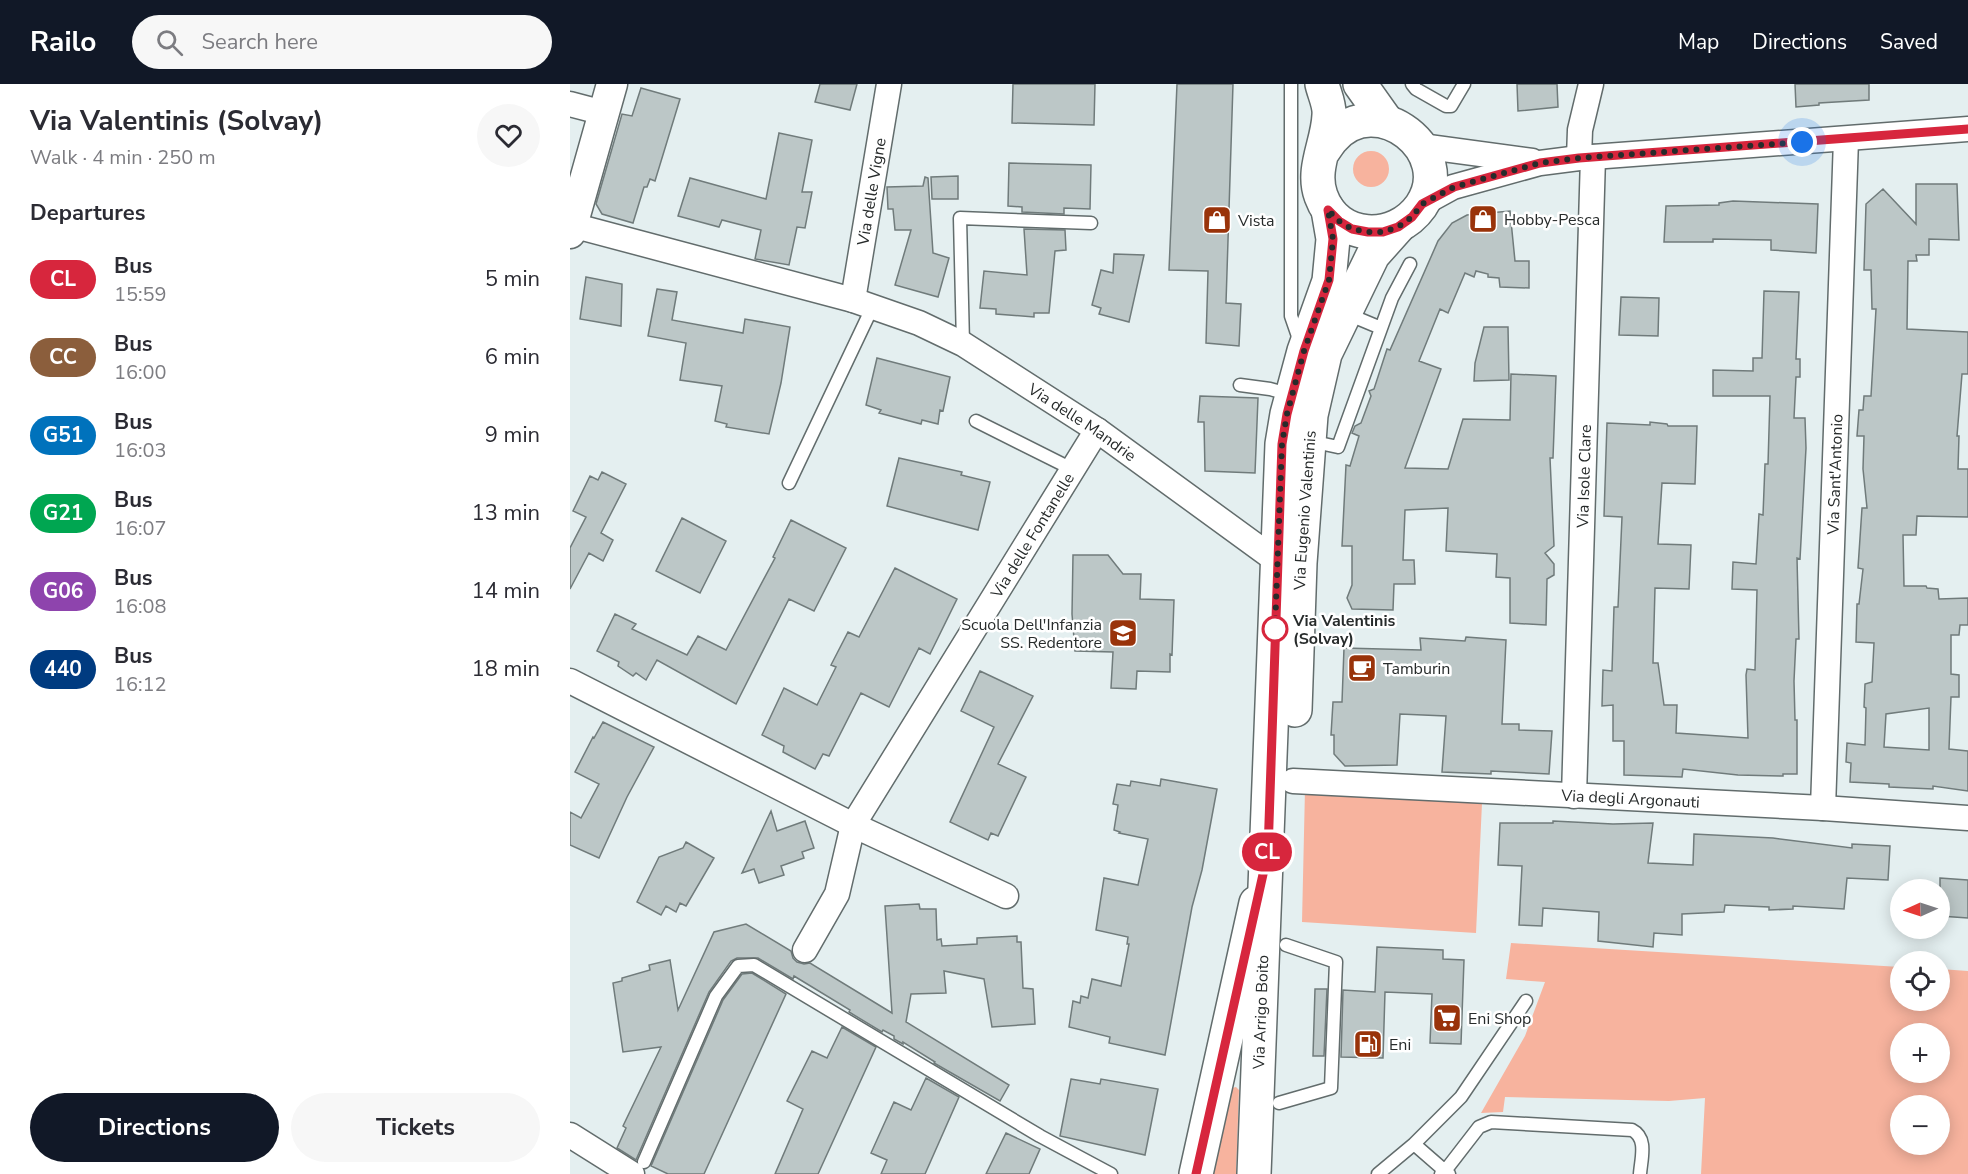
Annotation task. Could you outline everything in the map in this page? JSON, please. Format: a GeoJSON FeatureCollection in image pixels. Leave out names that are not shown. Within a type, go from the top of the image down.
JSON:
{"type":"FeatureCollection","features":[{"type":"Feature","properties":{"kind":"main road"},"geometry":{"type":"LineString","coordinates":[[1322,84],[1330,114],[1318,167],[1318,182],[1321,197],[1328,210],[1352,229],[1383,232],[1398,227],[1412,217],[1422,204],[1429,185],[1429,165],[1421,147],[1407,131],[1387,122],[1368,120],[1349,125],[1333,137],[1322,153]]}},
{"type":"Feature","properties":{"kind":"main road"},"geometry":{"type":"LineString","coordinates":[[1360,84],[1387,122]]}},
{"type":"Feature","properties":{"kind":"main road","name":"Via Eugenio Valentinis"},"geometry":{"type":"LineString","coordinates":[[1279,852],[1277,561],[1282,444],[1304,351],[1329,280],[1333,239],[1328,210]]}},
{"type":"Feature","properties":{"kind":"main road","name":"Via Eugenio Valentinis"},"geometry":{"type":"LineString","coordinates":[[1196,1174],[1279,852],[1293,781],[1300,563],[1311,415],[1325,354],[1373,255],[1398,227]]}},
{"type":"Feature","properties":{"kind":"main road","name":"Via Arrigo Boito"},"geometry":{"type":"LineString","coordinates":[[1275,1174],[1286,945],[1279,852]]}},
{"type":"Feature","properties":{"kind":"main road","name":"Via Arrigo Boito"},"geometry":{"type":"LineString","coordinates":[[1254,1174],[1279,852]]}},
{"type":"Feature","properties":{"kind":"street"},"geometry":{"type":"LineString","coordinates":[[571,229],[612,84]]}},
{"type":"Feature","properties":{"kind":"street","name":"Via delle Vigne"},"geometry":{"type":"LineString","coordinates":[[863,303],[889,84]]}},
{"type":"Feature","properties":{"kind":"street","name":"Via Isole Clare"},"geometry":{"type":"LineString","coordinates":[[1574,796],[1586,157],[1580,130],[1592,84]]}},
{"type":"Feature","properties":{"kind":"street"},"geometry":{"type":"LineString","coordinates":[[570,104],[604,113]]}},
{"type":"Feature","properties":{"kind":"street"},"geometry":{"type":"LineString","coordinates":[[1422,204],[1454,187],[1540,163],[1586,157],[1968,129]]}},
{"type":"Feature","properties":{"kind":"street","name":"Via Sant'Antonio"},"geometry":{"type":"LineString","coordinates":[[1823,808],[1846,139]]}},
{"type":"Feature","properties":{"kind":"street"},"geometry":{"type":"LineString","coordinates":[[1421,147],[1540,163]]}},
{"type":"Feature","properties":{"kind":"street","name":"Via delle Mandrie"},"geometry":{"type":"LineString","coordinates":[[571,229],[863,303],[919,323],[963,344],[1097,430],[1277,561]]}},
{"type":"Feature","properties":{"kind":"street","name":"Via delle Fontanelle"},"geometry":{"type":"LineString","coordinates":[[806,950],[837,894],[853,825],[1097,430]]}},
{"type":"Feature","properties":{"kind":"street"},"geometry":{"type":"LineString","coordinates":[[570,681],[853,825],[1006,896]]}},
{"type":"Feature","properties":{"kind":"street","name":"Via degli Argonauti"},"geometry":{"type":"LineString","coordinates":[[1293,781],[1823,808],[1968,819]]}},
{"type":"Feature","properties":{"kind":"street"},"geometry":{"type":"LineString","coordinates":[[570,1135],[638,1168]]}},
{"type":"Feature","properties":{"kind":"lane"},"geometry":{"type":"LineString","coordinates":[[1291,84],[1291,316],[1304,351]]}},
{"type":"Feature","properties":{"kind":"lane"},"geometry":{"type":"LineString","coordinates":[[1412,84],[1416,89],[1446,106],[1451,106],[1464,84]]}},
{"type":"Feature","properties":{"kind":"lane"},"geometry":{"type":"LineString","coordinates":[[963,344],[960,218],[1091,223]]}},
{"type":"Feature","properties":{"kind":"lane"},"geometry":{"type":"LineString","coordinates":[[1309,440],[1338,447],[1392,298],[1410,264]]}},
{"type":"Feature","properties":{"kind":"lane"},"geometry":{"type":"LineString","coordinates":[[789,483],[863,303]]}},
{"type":"Feature","properties":{"kind":"lane"},"geometry":{"type":"LineString","coordinates":[[1344,313],[1381,328]]}},
{"type":"Feature","properties":{"kind":"lane"},"geometry":{"type":"LineString","coordinates":[[1240,385],[1292,395]]}},
{"type":"Feature","properties":{"kind":"lane"},"geometry":{"type":"LineString","coordinates":[[976,421],[1072,470]]}},
{"type":"Feature","properties":{"kind":"lane"},"geometry":{"type":"LineString","coordinates":[[1279,1103],[1331,1088],[1336,962],[1286,945]]}},
{"type":"Feature","properties":{"kind":"lane"},"geometry":{"type":"LineString","coordinates":[[638,1168],[716,996],[738,966],[754,965],[1040,1136],[1111,1174]]}},
{"type":"Feature","properties":{"kind":"lane"},"geometry":{"type":"LineString","coordinates":[[1378,1174],[1414,1144],[1461,1097],[1526,1001]]}},
{"type":"Feature","properties":{"kind":"lane"},"geometry":{"type":"LineString","coordinates":[[1414,1144],[1445,1173],[1479,1127],[1491,1122],[1632,1130],[1639,1133],[1642,1141],[1640,1174]]}},
{"type":"Feature","properties":{"kind":"shaded area"},"geometry":{"type":"Polygon","coordinates":[[[1371,151],[1383,157],[1389,169],[1383,181],[1371,187],[1359,181],[1353,169],[1359,157],[1371,151]]]}},
{"type":"Feature","properties":{"kind":"shaded area"},"geometry":{"type":"Polygon","coordinates":[[[1305,789],[1482,803],[1476,933],[1302,922],[1305,789]]]}},
{"type":"Feature","properties":{"kind":"shaded area"},"geometry":{"type":"Polygon","coordinates":[[[1511,943],[1890,966],[1890,1011],[1950,1011],[1950,970],[1968,971],[1968,1174],[1701,1174],[1705,1098],[1669,1101],[1505,1097],[1503,1112],[1481,1113],[1525,1036],[1545,982],[1506,979],[1511,943]]]}},
{"type":"Feature","properties":{"kind":"shaded area"},"geometry":{"type":"Polygon","coordinates":[[[1236,1087],[1239,1090],[1236,1174],[1213,1174],[1232,1088],[1236,1087]]]}},
{"type":"Feature","properties":{"kind":"building"},"geometry":{"type":"Polygon","coordinates":[[[820,84],[857,84],[850,110],[815,102],[820,84]]]}},
{"type":"Feature","properties":{"kind":"building"},"geometry":{"type":"Polygon","coordinates":[[[1013,84],[1095,84],[1094,125],[1012,123],[1013,84]]]}},
{"type":"Feature","properties":{"kind":"building"},"geometry":{"type":"Polygon","coordinates":[[[1177,84],[1233,84],[1226,303],[1241,304],[1239,346],[1206,343],[1208,271],[1169,270],[1177,84]]]}},
{"type":"Feature","properties":{"kind":"building"},"geometry":{"type":"Polygon","coordinates":[[[1517,84],[1557,84],[1558,107],[1518,111],[1517,84]]]}},
{"type":"Feature","properties":{"kind":"building"},"geometry":{"type":"Polygon","coordinates":[[[1795,84],[1869,84],[1869,100],[1796,107],[1795,84]]]}},
{"type":"Feature","properties":{"kind":"building"},"geometry":{"type":"Polygon","coordinates":[[[641,88],[680,99],[655,181],[650,179],[647,187],[644,187],[633,223],[602,214],[596,204],[622,114],[632,116],[641,88]]]}},
{"type":"Feature","properties":{"kind":"building"},"geometry":{"type":"Polygon","coordinates":[[[779,133],[812,140],[802,192],[812,192],[805,228],[797,227],[789,265],[755,259],[761,230],[722,220],[719,227],[678,216],[690,178],[766,199],[779,133]]]}},
{"type":"Feature","properties":{"kind":"building"},"geometry":{"type":"Polygon","coordinates":[[[1009,163],[1091,165],[1090,209],[1064,208],[1064,214],[1022,212],[1022,207],[1008,206],[1009,163]]]}},
{"type":"Feature","properties":{"kind":"building"},"geometry":{"type":"Polygon","coordinates":[[[958,176],[958,199],[932,199],[931,177],[958,176]]]}},
{"type":"Feature","properties":{"kind":"building"},"geometry":{"type":"Polygon","coordinates":[[[925,177],[928,178],[933,253],[949,258],[938,297],[895,285],[911,230],[895,230],[893,209],[888,209],[887,187],[923,186],[925,177]]]}},
{"type":"Feature","properties":{"kind":"building"},"geometry":{"type":"Polygon","coordinates":[[[1916,184],[1957,184],[1959,240],[1929,239],[1929,255],[1916,255],[1917,261],[1908,261],[1907,329],[1968,332],[1968,374],[1962,374],[1957,436],[1959,436],[1958,469],[1968,469],[1968,517],[1917,516],[1916,535],[1903,535],[1904,586],[1926,586],[1938,589],[1939,599],[1968,598],[1968,625],[1960,625],[1959,635],[1951,635],[1951,674],[1959,675],[1959,697],[1951,697],[1949,749],[1968,751],[1968,791],[1933,786],[1933,789],[1889,787],[1889,784],[1850,782],[1851,763],[1846,762],[1847,743],[1865,745],[1865,684],[1872,682],[1874,643],[1856,642],[1857,604],[1859,604],[1863,569],[1858,568],[1862,508],[1867,508],[1863,469],[1864,436],[1857,436],[1859,410],[1863,410],[1864,396],[1871,396],[1876,309],[1872,309],[1871,270],[1864,270],[1866,204],[1883,189],[1916,224],[1916,184]],[[1929,708],[1886,714],[1884,747],[1929,750],[1929,708]]]}},
{"type":"Feature","properties":{"kind":"building"},"geometry":{"type":"Polygon","coordinates":[[[1733,201],[1818,204],[1816,253],[1771,250],[1771,240],[1713,239],[1713,242],[1664,242],[1666,206],[1719,205],[1719,203],[1733,201]]]}},
{"type":"Feature","properties":{"kind":"building"},"geometry":{"type":"Polygon","coordinates":[[[1510,211],[1515,261],[1529,261],[1529,288],[1500,287],[1499,278],[1488,277],[1488,274],[1476,271],[1474,277],[1465,273],[1448,313],[1440,309],[1419,361],[1441,369],[1405,468],[1448,469],[1463,419],[1510,420],[1511,374],[1556,376],[1553,458],[1550,458],[1554,546],[1545,553],[1554,564],[1554,575],[1547,579],[1546,625],[1510,623],[1510,578],[1496,577],[1497,554],[1446,551],[1448,508],[1405,510],[1403,560],[1414,560],[1415,584],[1394,584],[1393,610],[1352,609],[1347,598],[1352,585],[1352,546],[1342,546],[1346,465],[1350,466],[1359,436],[1352,433],[1355,426],[1361,423],[1371,396],[1369,391],[1374,389],[1387,349],[1390,350],[1438,241],[1452,223],[1467,215],[1510,211]]]}},
{"type":"Feature","properties":{"kind":"building"},"geometry":{"type":"Polygon","coordinates":[[[1024,229],[1065,230],[1066,250],[1055,251],[1049,313],[1034,313],[1034,317],[996,314],[996,309],[980,308],[984,271],[1027,275],[1024,229]]]}},
{"type":"Feature","properties":{"kind":"building"},"geometry":{"type":"Polygon","coordinates":[[[1114,254],[1144,255],[1129,322],[1099,314],[1101,308],[1092,305],[1101,270],[1113,273],[1114,254]]]}},
{"type":"Feature","properties":{"kind":"building"},"geometry":{"type":"Polygon","coordinates":[[[586,277],[622,284],[621,326],[580,319],[586,277]]]}},
{"type":"Feature","properties":{"kind":"building"},"geometry":{"type":"Polygon","coordinates":[[[657,289],[677,292],[672,320],[743,333],[745,319],[790,327],[781,383],[769,434],[726,427],[727,424],[715,421],[722,386],[680,380],[686,343],[648,336],[657,289]]]}},
{"type":"Feature","properties":{"kind":"building"},"geometry":{"type":"Polygon","coordinates":[[[1764,291],[1799,292],[1796,359],[1800,359],[1800,377],[1796,377],[1794,418],[1805,418],[1806,448],[1800,559],[1797,558],[1799,639],[1796,639],[1794,681],[1797,774],[1738,775],[1683,769],[1682,777],[1624,775],[1624,741],[1613,741],[1613,705],[1602,706],[1603,670],[1612,671],[1614,607],[1618,607],[1622,517],[1604,516],[1607,423],[1650,425],[1650,422],[1668,426],[1697,426],[1695,484],[1662,483],[1658,544],[1691,545],[1689,589],[1655,588],[1653,663],[1658,663],[1664,705],[1677,705],[1676,733],[1748,738],[1746,675],[1747,669],[1755,670],[1757,590],[1732,589],[1733,562],[1756,564],[1759,514],[1763,515],[1765,464],[1768,464],[1770,396],[1713,396],[1713,370],[1753,371],[1753,358],[1762,358],[1764,291]]]}},
{"type":"Feature","properties":{"kind":"building"},"geometry":{"type":"Polygon","coordinates":[[[1621,297],[1659,298],[1658,336],[1619,335],[1621,297]]]}},
{"type":"Feature","properties":{"kind":"building"},"geometry":{"type":"Polygon","coordinates":[[[1484,327],[1508,327],[1509,380],[1474,381],[1475,363],[1484,327]]]}},
{"type":"Feature","properties":{"kind":"building"},"geometry":{"type":"Polygon","coordinates":[[[877,358],[950,377],[938,424],[922,420],[921,424],[879,413],[881,410],[866,405],[877,358]]]}},
{"type":"Feature","properties":{"kind":"building"},"geometry":{"type":"Polygon","coordinates":[[[1200,396],[1258,398],[1255,473],[1205,471],[1204,422],[1198,422],[1200,396]]]}},
{"type":"Feature","properties":{"kind":"building"},"geometry":{"type":"Polygon","coordinates":[[[899,458],[962,472],[961,475],[990,482],[978,530],[887,506],[899,458]]]}},
{"type":"Feature","properties":{"kind":"building"},"geometry":{"type":"Polygon","coordinates":[[[602,472],[626,484],[601,533],[613,540],[603,561],[589,553],[570,589],[570,548],[586,517],[573,511],[590,476],[598,480],[602,472]]]}},
{"type":"Feature","properties":{"kind":"building"},"geometry":{"type":"Polygon","coordinates":[[[682,518],[726,541],[700,593],[656,571],[682,518]]]}},
{"type":"Feature","properties":{"kind":"building"},"geometry":{"type":"Polygon","coordinates":[[[791,520],[846,548],[814,611],[789,599],[736,704],[657,660],[646,680],[636,673],[633,676],[618,666],[619,662],[597,651],[615,614],[636,624],[632,629],[687,655],[698,636],[726,650],[775,558],[773,557],[791,520]]]}},
{"type":"Feature","properties":{"kind":"building","name":"Scuola Dell'Infanzia SS. Redentore"},"geometry":{"type":"Polygon","coordinates":[[[1073,555],[1108,555],[1123,574],[1141,574],[1140,599],[1174,600],[1170,672],[1137,671],[1136,689],[1111,688],[1113,652],[1075,651],[1072,614],[1073,555]]]}},
{"type":"Feature","properties":{"kind":"building"},"geometry":{"type":"Polygon","coordinates":[[[895,568],[957,599],[930,654],[919,648],[889,707],[861,693],[829,756],[823,754],[815,769],[783,752],[784,746],[762,735],[784,688],[817,705],[836,667],[831,665],[848,632],[859,637],[895,568]]]}},
{"type":"Feature","properties":{"kind":"building"},"geometry":{"type":"Polygon","coordinates":[[[1466,637],[1506,640],[1502,724],[1519,724],[1519,730],[1552,731],[1549,774],[1491,771],[1491,774],[1442,772],[1446,716],[1400,714],[1397,765],[1345,766],[1334,754],[1334,735],[1331,735],[1333,702],[1342,702],[1344,648],[1421,650],[1420,638],[1465,641],[1466,637]]]}},
{"type":"Feature","properties":{"kind":"building"},"geometry":{"type":"Polygon","coordinates":[[[980,671],[1033,696],[998,764],[1026,777],[998,836],[991,833],[988,840],[950,822],[994,727],[961,711],[980,671]]]}},
{"type":"Feature","properties":{"kind":"building"},"geometry":{"type":"Polygon","coordinates":[[[603,722],[654,747],[627,797],[599,858],[570,845],[570,812],[581,818],[599,784],[575,772],[603,722]]]}},
{"type":"Feature","properties":{"kind":"building"},"geometry":{"type":"Polygon","coordinates":[[[1161,779],[1217,789],[1202,870],[1192,907],[1165,1055],[1109,1043],[1110,1037],[1069,1027],[1073,1001],[1080,1003],[1081,996],[1088,998],[1092,979],[1121,986],[1129,944],[1127,944],[1128,937],[1096,930],[1104,878],[1138,885],[1148,839],[1114,830],[1118,805],[1113,804],[1117,784],[1130,786],[1131,781],[1160,786],[1161,779]]]}},
{"type":"Feature","properties":{"kind":"building"},"geometry":{"type":"Polygon","coordinates":[[[771,811],[777,831],[805,821],[814,848],[802,852],[804,858],[781,866],[784,875],[759,883],[754,869],[742,873],[771,811]]]}},
{"type":"Feature","properties":{"kind":"building"},"geometry":{"type":"Polygon","coordinates":[[[1553,821],[1653,823],[1648,863],[1693,865],[1694,834],[1773,838],[1852,848],[1852,844],[1890,846],[1888,880],[1847,878],[1844,909],[1793,906],[1793,909],[1769,910],[1769,907],[1725,905],[1724,912],[1682,914],[1682,935],[1654,933],[1653,947],[1598,941],[1599,912],[1543,908],[1542,926],[1519,925],[1522,866],[1498,865],[1500,823],[1553,823],[1553,821]]]}},
{"type":"Feature","properties":{"kind":"building"},"geometry":{"type":"Polygon","coordinates":[[[686,842],[714,858],[686,906],[680,903],[676,912],[666,906],[661,915],[637,902],[659,857],[683,848],[686,842]]]}},
{"type":"Feature","properties":{"kind":"building"},"geometry":{"type":"Polygon","coordinates":[[[1940,878],[1968,880],[1968,918],[1950,917],[1950,879],[1940,878]]]}},
{"type":"Feature","properties":{"kind":"building"},"geometry":{"type":"Polygon","coordinates":[[[919,904],[920,909],[936,909],[937,940],[941,939],[942,946],[977,944],[977,938],[1017,936],[1017,942],[1021,942],[1023,988],[1033,989],[1035,1024],[992,1027],[984,979],[944,971],[946,993],[911,994],[906,1022],[1009,1085],[1000,1101],[934,1063],[903,1042],[903,1044],[894,1039],[894,1036],[883,1030],[882,1032],[849,1012],[850,1010],[794,976],[793,979],[758,958],[737,958],[731,961],[709,992],[636,1160],[617,1148],[626,1128],[623,1126],[661,1047],[623,1052],[613,983],[650,970],[649,965],[670,960],[678,1010],[714,932],[746,924],[791,951],[797,962],[810,963],[892,1013],[885,906],[919,904]]]}},
{"type":"Feature","properties":{"kind":"building","name":"Eni Shop"},"geometry":{"type":"Polygon","coordinates":[[[1377,947],[1443,950],[1443,959],[1464,960],[1461,1044],[1430,1043],[1432,994],[1385,992],[1383,1058],[1341,1057],[1343,990],[1375,992],[1377,947]]]}},
{"type":"Feature","properties":{"kind":"building"},"geometry":{"type":"Polygon","coordinates":[[[752,973],[786,994],[704,1174],[668,1174],[651,1166],[723,1000],[742,974],[752,973]]]}},
{"type":"Feature","properties":{"kind":"building"},"geometry":{"type":"Polygon","coordinates":[[[1315,989],[1327,989],[1324,1056],[1313,1056],[1315,989]]]}},
{"type":"Feature","properties":{"kind":"building"},"geometry":{"type":"Polygon","coordinates":[[[842,1027],[876,1047],[818,1174],[775,1174],[803,1109],[787,1101],[812,1051],[827,1058],[842,1027]]]}},
{"type":"Feature","properties":{"kind":"building"},"geometry":{"type":"Polygon","coordinates":[[[926,1078],[959,1097],[925,1174],[881,1174],[887,1160],[871,1153],[894,1102],[911,1110],[926,1078]]]}},
{"type":"Feature","properties":{"kind":"building"},"geometry":{"type":"Polygon","coordinates":[[[1071,1079],[1100,1084],[1101,1079],[1158,1089],[1145,1155],[1060,1136],[1071,1079]]]}},
{"type":"Feature","properties":{"kind":"building"},"geometry":{"type":"Polygon","coordinates":[[[1006,1133],[1040,1149],[1029,1174],[986,1174],[1006,1133]]]}},
{"type":"Feature","properties":{"kind":"bus line","name":"CL"},"geometry":{"type":"LineString","coordinates":[[1196,1174],[1268,852],[1282,444],[1287,414],[1304,351],[1329,280],[1333,239],[1328,210],[1352,229],[1383,232],[1398,227],[1412,217],[1422,204],[1454,187],[1540,163],[1579,158],[1968,129]]}},
{"type":"Feature","properties":{"kind":"place","name":"Hobby-Pesca"},"geometry":{"type":"Point","coordinates":[1483,219]}},
{"type":"Feature","properties":{"kind":"place","name":"Vista"},"geometry":{"type":"Point","coordinates":[1217,220]}},
{"type":"Feature","properties":{"kind":"place","name":"Via Valentinis (Solvay)"},"geometry":{"type":"Point","coordinates":[1275,629]}},
{"type":"Feature","properties":{"kind":"place","name":"Scuola Dell'Infanzia SS. Redentore"},"geometry":{"type":"Point","coordinates":[1123,633]}},
{"type":"Feature","properties":{"kind":"place","name":"Tamburin"},"geometry":{"type":"Point","coordinates":[1362,668]}},
{"type":"Feature","properties":{"kind":"place","name":"Eni Shop"},"geometry":{"type":"Point","coordinates":[1447,1018]}},
{"type":"Feature","properties":{"kind":"place","name":"Eni"},"geometry":{"type":"Point","coordinates":[1368,1044]}},
{"type":"Feature","properties":{"kind":"route"},"geometry":{"type":"LineString","coordinates":[[1275,629],[1282,444],[1287,414],[1304,351],[1329,280],[1333,239],[1328,210],[1352,229],[1383,232],[1398,227],[1412,217],[1422,204],[1454,187],[1540,163],[1579,158],[1802,142]]}}]}
